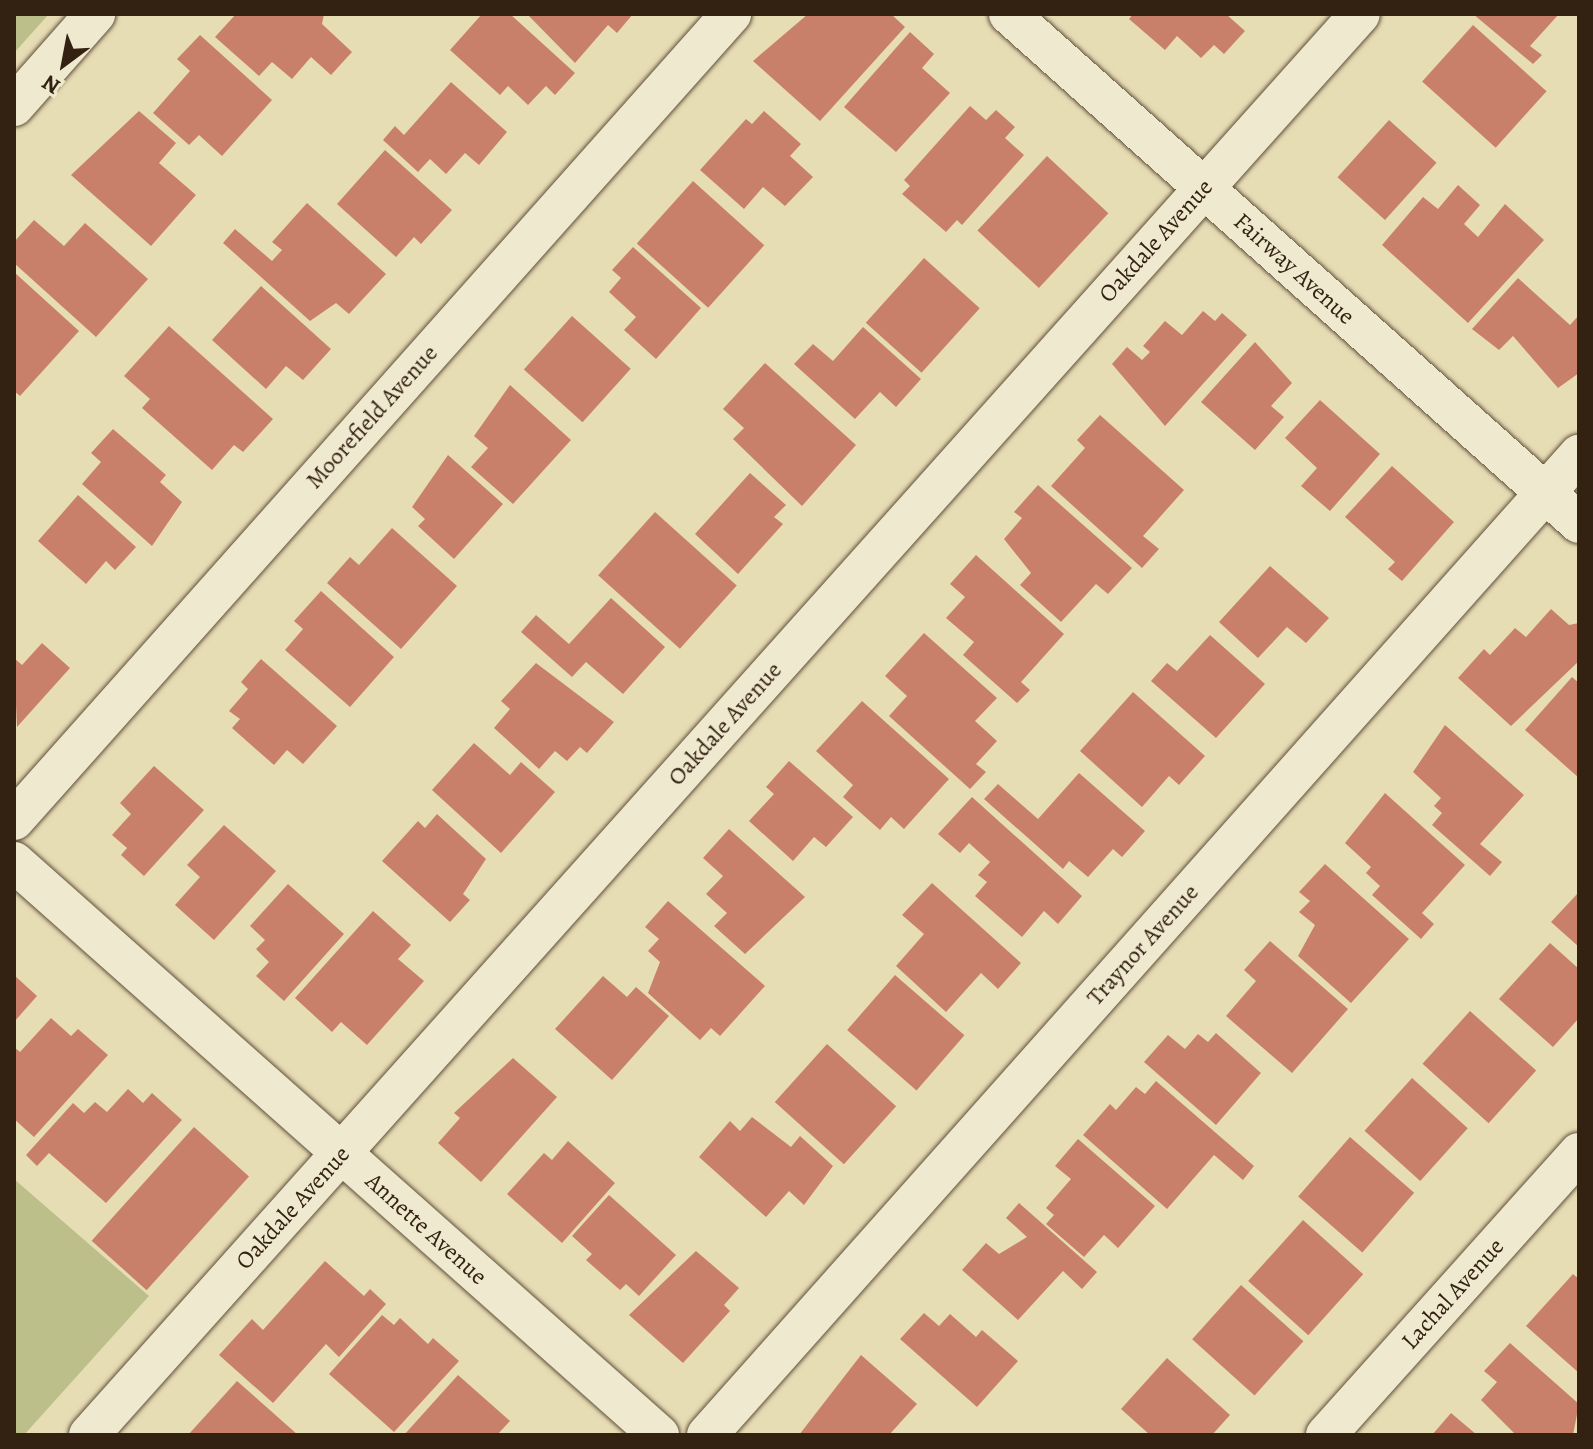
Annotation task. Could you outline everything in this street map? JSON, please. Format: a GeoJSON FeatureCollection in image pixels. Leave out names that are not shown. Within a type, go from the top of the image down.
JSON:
{"type":"FeatureCollection","features":[{"type":"Feature","properties":{"kind":"street"},"geometry":{"type":"LineString","coordinates":[[14,106],[95,14]]}},
{"type":"Feature","properties":{"kind":"street","name":"Moorefield Avenue"},"geometry":{"type":"LineString","coordinates":[[14,820],[731,14]]}},
{"type":"Feature","properties":{"kind":"street","name":"Fairway Avenue"},"geometry":{"type":"LineString","coordinates":[[1009,14],[1579,523]]}},
{"type":"Feature","properties":{"kind":"street","name":"Oakdale Avenue"},"geometry":{"type":"LineString","coordinates":[[89,1435],[1360,14]]}},
{"type":"Feature","properties":{"kind":"street","name":"Traynor Avenue"},"geometry":{"type":"LineString","coordinates":[[707,1435],[1579,455]]}},
{"type":"Feature","properties":{"kind":"street","name":"Annette Avenue"},"geometry":{"type":"LineString","coordinates":[[14,862],[659,1435]]}},
{"type":"Feature","properties":{"kind":"street","name":"Lachal Avenue"},"geometry":{"type":"LineString","coordinates":[[1326,1435],[1579,1153]]}},
{"type":"Feature","properties":{"kind":"green space"},"geometry":{"type":"Polygon","coordinates":[[[14,14],[49,14],[14,53],[14,14]]]}},
{"type":"Feature","properties":{"kind":"green space"},"geometry":{"type":"Polygon","coordinates":[[[14,1179],[149,1296],[24,1435],[14,1435],[14,1179]]]}},
{"type":"Feature","properties":{"kind":"building"},"geometry":{"type":"Polygon","coordinates":[[[236,14],[324,14],[322,24],[352,52],[331,75],[311,57],[292,79],[272,62],[259,76],[215,37],[236,14]]]}},
{"type":"Feature","properties":{"kind":"building"},"geometry":{"type":"Polygon","coordinates":[[[482,14],[510,14],[575,73],[555,95],[546,86],[528,105],[508,86],[500,95],[450,50],[482,14]]]}},
{"type":"Feature","properties":{"kind":"building"},"geometry":{"type":"Polygon","coordinates":[[[527,14],[633,14],[617,33],[608,25],[575,63],[527,14]]]}},
{"type":"Feature","properties":{"kind":"building"},"geometry":{"type":"Polygon","coordinates":[[[808,14],[891,14],[905,27],[820,121],[753,61],[808,14]]]}},
{"type":"Feature","properties":{"kind":"building"},"geometry":{"type":"Polygon","coordinates":[[[1133,14],[1226,14],[1245,31],[1224,54],[1214,45],[1201,58],[1177,36],[1165,50],[1129,19],[1133,14]]]}},
{"type":"Feature","properties":{"kind":"building"},"geometry":{"type":"Polygon","coordinates":[[[1473,14],[1559,14],[1530,46],[1542,55],[1533,64],[1473,14]]]}},
{"type":"Feature","properties":{"kind":"building"},"geometry":{"type":"Polygon","coordinates":[[[1473,25],[1547,91],[1496,148],[1422,81],[1473,25]]]}},
{"type":"Feature","properties":{"kind":"building"},"geometry":{"type":"Polygon","coordinates":[[[910,32],[934,54],[922,68],[950,93],[896,152],[844,107],[910,32]]]}},
{"type":"Feature","properties":{"kind":"building"},"geometry":{"type":"Polygon","coordinates":[[[200,35],[272,100],[222,156],[199,135],[189,145],[153,113],[190,71],[177,59],[200,35]]]}},
{"type":"Feature","properties":{"kind":"building"},"geometry":{"type":"Polygon","coordinates":[[[451,82],[507,132],[479,165],[465,153],[446,174],[430,159],[418,172],[383,140],[395,126],[404,135],[451,82]]]}},
{"type":"Feature","properties":{"kind":"building"},"geometry":{"type":"Polygon","coordinates":[[[970,106],[986,120],[996,110],[1015,127],[1005,138],[1024,155],[962,225],[957,220],[946,232],[902,194],[910,186],[904,180],[970,106]]]}},
{"type":"Feature","properties":{"kind":"building"},"geometry":{"type":"Polygon","coordinates":[[[139,111],[176,143],[159,163],[196,195],[151,246],[71,175],[139,111]]]}},
{"type":"Feature","properties":{"kind":"building"},"geometry":{"type":"Polygon","coordinates":[[[764,111],[801,144],[790,156],[813,177],[785,206],[763,187],[744,209],[700,170],[746,119],[752,124],[764,111]]]}},
{"type":"Feature","properties":{"kind":"building"},"geometry":{"type":"Polygon","coordinates":[[[1389,120],[1437,163],[1385,220],[1337,177],[1389,120]]]}},
{"type":"Feature","properties":{"kind":"building"},"geometry":{"type":"Polygon","coordinates":[[[385,150],[452,210],[421,244],[414,237],[396,257],[337,204],[385,150]]]}},
{"type":"Feature","properties":{"kind":"building"},"geometry":{"type":"Polygon","coordinates":[[[1047,156],[1108,213],[1039,288],[977,231],[1047,156]]]}},
{"type":"Feature","properties":{"kind":"building"},"geometry":{"type":"Polygon","coordinates":[[[693,181],[764,245],[708,308],[637,243],[693,181]]]}},
{"type":"Feature","properties":{"kind":"building"},"geometry":{"type":"Polygon","coordinates":[[[1458,185],[1480,205],[1464,224],[1478,237],[1505,204],[1544,240],[1468,323],[1382,245],[1423,197],[1438,209],[1458,185]]]}},
{"type":"Feature","properties":{"kind":"building"},"geometry":{"type":"Polygon","coordinates":[[[307,203],[386,274],[349,314],[336,303],[310,321],[223,243],[235,229],[272,261],[282,250],[272,242],[307,203]]]}},
{"type":"Feature","properties":{"kind":"building"},"geometry":{"type":"Polygon","coordinates":[[[34,220],[64,246],[85,223],[148,279],[96,337],[14,263],[14,242],[34,220]]]}},
{"type":"Feature","properties":{"kind":"building"},"geometry":{"type":"Polygon","coordinates":[[[633,247],[701,308],[656,359],[624,330],[636,317],[609,292],[621,278],[612,270],[633,247]]]}},
{"type":"Feature","properties":{"kind":"building"},"geometry":{"type":"Polygon","coordinates":[[[924,258],[980,308],[922,373],[866,323],[924,258]]]}},
{"type":"Feature","properties":{"kind":"building"},"geometry":{"type":"Polygon","coordinates":[[[14,272],[79,331],[20,396],[14,391],[14,272]]]}},
{"type":"Feature","properties":{"kind":"building"},"geometry":{"type":"Polygon","coordinates":[[[1518,278],[1570,325],[1579,315],[1579,373],[1558,388],[1513,336],[1499,350],[1472,329],[1518,278]]]}},
{"type":"Feature","properties":{"kind":"building"},"geometry":{"type":"Polygon","coordinates":[[[261,286],[331,349],[303,380],[286,366],[266,389],[212,340],[261,286]]]}},
{"type":"Feature","properties":{"kind":"building"},"geometry":{"type":"Polygon","coordinates":[[[1203,311],[1215,321],[1222,313],[1247,335],[1165,426],[1112,364],[1127,347],[1142,360],[1150,352],[1143,346],[1165,321],[1182,335],[1203,311]]]}},
{"type":"Feature","properties":{"kind":"building"},"geometry":{"type":"Polygon","coordinates":[[[572,316],[631,369],[583,422],[524,370],[572,316]]]}},
{"type":"Feature","properties":{"kind":"building"},"geometry":{"type":"Polygon","coordinates":[[[169,326],[273,419],[243,452],[234,445],[212,470],[142,408],[150,399],[124,376],[169,326]]]}},
{"type":"Feature","properties":{"kind":"building"},"geometry":{"type":"Polygon","coordinates":[[[863,327],[921,379],[896,407],[880,392],[855,419],[794,364],[813,344],[833,361],[863,327]]]}},
{"type":"Feature","properties":{"kind":"building"},"geometry":{"type":"Polygon","coordinates":[[[1255,342],[1292,383],[1271,406],[1284,417],[1255,450],[1201,402],[1255,342]]]}},
{"type":"Feature","properties":{"kind":"building"},"geometry":{"type":"Polygon","coordinates":[[[765,363],[856,445],[802,506],[733,439],[744,428],[723,409],[765,363]]]}},
{"type":"Feature","properties":{"kind":"building"},"geometry":{"type":"Polygon","coordinates":[[[510,385],[571,440],[513,504],[471,467],[488,448],[474,436],[510,385]]]}},
{"type":"Feature","properties":{"kind":"building"},"geometry":{"type":"Polygon","coordinates":[[[1320,400],[1380,454],[1330,511],[1301,486],[1317,468],[1285,438],[1320,400]]]}},
{"type":"Feature","properties":{"kind":"building"},"geometry":{"type":"Polygon","coordinates":[[[1100,415],[1184,490],[1143,536],[1159,549],[1142,568],[1051,486],[1085,448],[1077,440],[1100,415]]]}},
{"type":"Feature","properties":{"kind":"building"},"geometry":{"type":"Polygon","coordinates":[[[113,429],[166,475],[160,482],[182,502],[152,546],[82,484],[101,462],[91,453],[113,429]]]}},
{"type":"Feature","properties":{"kind":"building"},"geometry":{"type":"Polygon","coordinates":[[[448,455],[503,504],[454,559],[418,526],[425,519],[412,507],[448,455]]]}},
{"type":"Feature","properties":{"kind":"building"},"geometry":{"type":"Polygon","coordinates":[[[1392,466],[1454,522],[1402,581],[1388,569],[1395,562],[1345,517],[1392,466]]]}},
{"type":"Feature","properties":{"kind":"building"},"geometry":{"type":"Polygon","coordinates":[[[750,473],[786,505],[774,517],[783,524],[738,574],[695,534],[750,473]]]}},
{"type":"Feature","properties":{"kind":"building"},"geometry":{"type":"Polygon","coordinates":[[[1038,485],[1132,568],[1108,594],[1096,584],[1061,622],[1020,585],[1031,573],[1004,539],[1022,518],[1014,512],[1038,485]]]}},
{"type":"Feature","properties":{"kind":"building"},"geometry":{"type":"Polygon","coordinates":[[[78,495],[136,547],[115,570],[106,561],[86,584],[38,541],[78,495]]]}},
{"type":"Feature","properties":{"kind":"building"},"geometry":{"type":"Polygon","coordinates":[[[655,512],[737,586],[680,649],[598,575],[655,512]]]}},
{"type":"Feature","properties":{"kind":"building"},"geometry":{"type":"Polygon","coordinates":[[[392,528],[457,586],[401,649],[327,583],[350,557],[359,565],[392,528]]]}},
{"type":"Feature","properties":{"kind":"building"},"geometry":{"type":"Polygon","coordinates":[[[976,555],[1064,634],[1021,682],[1030,690],[1017,703],[963,655],[974,642],[946,618],[965,597],[950,584],[976,555]]]}},
{"type":"Feature","properties":{"kind":"building"},"geometry":{"type":"Polygon","coordinates":[[[1270,566],[1329,618],[1306,643],[1287,627],[1258,658],[1219,622],[1270,566]]]}},
{"type":"Feature","properties":{"kind":"building"},"geometry":{"type":"Polygon","coordinates":[[[321,591],[394,657],[350,707],[285,650],[303,629],[294,621],[321,591]]]}},
{"type":"Feature","properties":{"kind":"building"},"geometry":{"type":"Polygon","coordinates":[[[611,598],[665,647],[623,694],[586,662],[572,677],[521,632],[536,615],[569,644],[611,598]]]}},
{"type":"Feature","properties":{"kind":"building"},"geometry":{"type":"Polygon","coordinates":[[[1551,609],[1569,625],[1579,623],[1579,661],[1511,726],[1458,678],[1484,649],[1490,655],[1515,628],[1526,637],[1551,609]]]}},
{"type":"Feature","properties":{"kind":"building"},"geometry":{"type":"Polygon","coordinates":[[[924,633],[997,698],[975,721],[997,741],[976,764],[986,772],[970,789],[889,716],[907,696],[885,676],[924,633]]]}},
{"type":"Feature","properties":{"kind":"building"},"geometry":{"type":"Polygon","coordinates":[[[1210,635],[1265,684],[1216,738],[1151,681],[1167,663],[1177,671],[1210,635]]]}},
{"type":"Feature","properties":{"kind":"building"},"geometry":{"type":"Polygon","coordinates":[[[42,643],[70,668],[17,727],[14,658],[22,665],[42,643]]]}},
{"type":"Feature","properties":{"kind":"building"},"geometry":{"type":"Polygon","coordinates":[[[261,659],[337,726],[303,764],[287,750],[274,765],[232,728],[240,719],[229,711],[248,689],[241,682],[261,659]]]}},
{"type":"Feature","properties":{"kind":"building"},"geometry":{"type":"Polygon","coordinates":[[[536,663],[614,722],[587,753],[580,747],[567,761],[555,751],[539,769],[494,728],[510,709],[501,701],[536,663]]]}},
{"type":"Feature","properties":{"kind":"building"},"geometry":{"type":"Polygon","coordinates":[[[1572,677],[1579,683],[1579,778],[1525,730],[1572,677]]]}},
{"type":"Feature","properties":{"kind":"building"},"geometry":{"type":"Polygon","coordinates":[[[1133,692],[1205,756],[1179,785],[1169,776],[1142,807],[1080,751],[1133,692]]]}},
{"type":"Feature","properties":{"kind":"building"},"geometry":{"type":"Polygon","coordinates":[[[862,701],[949,779],[904,829],[891,817],[880,830],[843,797],[853,785],[816,751],[862,701]]]}},
{"type":"Feature","properties":{"kind":"building"},"geometry":{"type":"Polygon","coordinates":[[[1445,725],[1524,795],[1480,844],[1502,862],[1490,876],[1432,825],[1442,813],[1434,806],[1441,798],[1413,772],[1445,725]]]}},
{"type":"Feature","properties":{"kind":"building"},"geometry":{"type":"Polygon","coordinates":[[[474,743],[510,775],[521,762],[555,792],[501,853],[432,790],[474,743]]]}},
{"type":"Feature","properties":{"kind":"building"},"geometry":{"type":"Polygon","coordinates":[[[789,761],[853,817],[826,847],[814,837],[793,861],[749,821],[774,794],[766,787],[789,761]]]}},
{"type":"Feature","properties":{"kind":"building"},"geometry":{"type":"Polygon","coordinates":[[[154,766],[204,810],[144,876],[121,855],[127,848],[112,835],[131,814],[120,803],[154,766]]]}},
{"type":"Feature","properties":{"kind":"building"},"geometry":{"type":"Polygon","coordinates":[[[1079,773],[1145,831],[1122,857],[1113,849],[1088,877],[1069,861],[1063,869],[984,799],[998,784],[1038,819],[1079,773]]]}},
{"type":"Feature","properties":{"kind":"building"},"geometry":{"type":"Polygon","coordinates":[[[1385,793],[1465,865],[1422,913],[1434,924],[1421,939],[1372,895],[1380,886],[1366,873],[1371,867],[1345,843],[1385,793]]]}},
{"type":"Feature","properties":{"kind":"building"},"geometry":{"type":"Polygon","coordinates":[[[972,797],[1082,896],[1058,924],[1044,911],[1022,937],[975,896],[987,882],[978,875],[990,862],[969,843],[960,853],[938,834],[972,797]]]}},
{"type":"Feature","properties":{"kind":"building"},"geometry":{"type":"Polygon","coordinates":[[[437,814],[486,859],[463,894],[470,900],[450,922],[382,861],[418,821],[425,828],[437,814]]]}},
{"type":"Feature","properties":{"kind":"building"},"geometry":{"type":"Polygon","coordinates":[[[224,825],[276,871],[214,940],[175,905],[200,877],[187,865],[224,825]]]}},
{"type":"Feature","properties":{"kind":"building"},"geometry":{"type":"Polygon","coordinates":[[[729,829],[805,897],[745,954],[714,926],[727,913],[706,894],[723,876],[703,858],[729,829]]]}},
{"type":"Feature","properties":{"kind":"building"},"geometry":{"type":"Polygon","coordinates":[[[1325,864],[1409,939],[1351,1003],[1298,956],[1315,925],[1299,912],[1310,901],[1299,892],[1325,864]]]}},
{"type":"Feature","properties":{"kind":"building"},"geometry":{"type":"Polygon","coordinates":[[[932,883],[1021,963],[998,989],[981,973],[946,1012],[896,966],[924,934],[902,915],[932,883]]]}},
{"type":"Feature","properties":{"kind":"building"},"geometry":{"type":"Polygon","coordinates":[[[288,884],[344,934],[284,1001],[256,976],[269,962],[256,949],[265,940],[250,926],[288,884]]]}},
{"type":"Feature","properties":{"kind":"building"},"geometry":{"type":"Polygon","coordinates":[[[1579,892],[1579,947],[1551,922],[1579,892]]]}},
{"type":"Feature","properties":{"kind":"building"},"geometry":{"type":"Polygon","coordinates":[[[668,901],[765,986],[720,1036],[711,1028],[700,1040],[648,993],[660,962],[648,951],[659,939],[645,927],[668,901]]]}},
{"type":"Feature","properties":{"kind":"building"},"geometry":{"type":"Polygon","coordinates":[[[373,911],[411,945],[398,959],[424,981],[367,1045],[341,1022],[332,1032],[295,998],[373,911]]]}},
{"type":"Feature","properties":{"kind":"building"},"geometry":{"type":"Polygon","coordinates":[[[1270,941],[1348,1009],[1292,1073],[1226,1016],[1256,981],[1244,970],[1270,941]]]}},
{"type":"Feature","properties":{"kind":"building"},"geometry":{"type":"Polygon","coordinates":[[[1550,943],[1579,969],[1579,1018],[1553,1047],[1499,999],[1550,943]]]}},
{"type":"Feature","properties":{"kind":"building"},"geometry":{"type":"Polygon","coordinates":[[[14,975],[37,996],[14,1022],[14,975]]]}},
{"type":"Feature","properties":{"kind":"building"},"geometry":{"type":"Polygon","coordinates":[[[895,975],[964,1035],[917,1090],[847,1030],[895,975]]]}},
{"type":"Feature","properties":{"kind":"building"},"geometry":{"type":"Polygon","coordinates":[[[603,976],[627,997],[636,987],[669,1016],[612,1080],[555,1029],[603,976]]]}},
{"type":"Feature","properties":{"kind":"building"},"geometry":{"type":"Polygon","coordinates":[[[1470,1011],[1536,1071],[1489,1123],[1422,1064],[1470,1011]]]}},
{"type":"Feature","properties":{"kind":"building"},"geometry":{"type":"Polygon","coordinates":[[[51,1018],[71,1036],[78,1029],[108,1055],[34,1137],[14,1119],[14,1047],[20,1052],[51,1018]]]}},
{"type":"Feature","properties":{"kind":"building"},"geometry":{"type":"Polygon","coordinates":[[[1216,1033],[1261,1073],[1216,1125],[1144,1062],[1168,1035],[1185,1049],[1198,1034],[1208,1042],[1216,1033]]]}},
{"type":"Feature","properties":{"kind":"building"},"geometry":{"type":"Polygon","coordinates":[[[827,1044],[896,1106],[844,1164],[775,1102],[827,1044]]]}},
{"type":"Feature","properties":{"kind":"building"},"geometry":{"type":"Polygon","coordinates":[[[513,1058],[557,1097],[481,1182],[438,1143],[460,1118],[454,1113],[513,1058]]]}},
{"type":"Feature","properties":{"kind":"building"},"geometry":{"type":"Polygon","coordinates":[[[1412,1078],[1468,1128],[1420,1181],[1364,1131],[1412,1078]]]}},
{"type":"Feature","properties":{"kind":"building"},"geometry":{"type":"Polygon","coordinates":[[[1156,1081],[1254,1166],[1243,1180],[1214,1155],[1167,1209],[1083,1135],[1110,1104],[1116,1110],[1136,1087],[1145,1094],[1156,1081]]]}},
{"type":"Feature","properties":{"kind":"building"},"geometry":{"type":"Polygon","coordinates":[[[128,1089],[143,1103],[152,1093],[182,1120],[106,1203],[49,1153],[37,1166],[26,1155],[73,1103],[84,1113],[95,1102],[107,1112],[128,1089]]]}},
{"type":"Feature","properties":{"kind":"building"},"geometry":{"type":"Polygon","coordinates":[[[752,1117],[791,1147],[800,1136],[833,1166],[804,1205],[789,1191],[766,1217],[699,1157],[730,1121],[740,1131],[752,1117]]]}},
{"type":"Feature","properties":{"kind":"building"},"geometry":{"type":"Polygon","coordinates":[[[194,1127],[249,1177],[147,1290],[92,1241],[194,1127]]]}},
{"type":"Feature","properties":{"kind":"building"},"geometry":{"type":"Polygon","coordinates":[[[1350,1137],[1414,1193],[1362,1252],[1298,1197],[1350,1137]]]}},
{"type":"Feature","properties":{"kind":"building"},"geometry":{"type":"Polygon","coordinates":[[[1078,1139],[1155,1206],[1118,1248],[1104,1235],[1084,1257],[1046,1224],[1054,1215],[1046,1208],[1071,1179],[1055,1166],[1078,1139]]]}},
{"type":"Feature","properties":{"kind":"building"},"geometry":{"type":"Polygon","coordinates":[[[568,1141],[615,1183],[562,1243],[507,1194],[544,1153],[552,1160],[568,1141]]]}},
{"type":"Feature","properties":{"kind":"building"},"geometry":{"type":"Polygon","coordinates":[[[609,1195],[676,1255],[639,1296],[626,1284],[620,1290],[586,1260],[592,1254],[572,1236],[609,1195]]]}},
{"type":"Feature","properties":{"kind":"building"},"geometry":{"type":"Polygon","coordinates":[[[1019,1203],[1097,1272],[1082,1289],[1063,1271],[1018,1320],[962,1270],[986,1243],[999,1254],[1027,1237],[1006,1218],[1019,1203]]]}},
{"type":"Feature","properties":{"kind":"building"},"geometry":{"type":"Polygon","coordinates":[[[1303,1220],[1363,1274],[1308,1335],[1248,1281],[1303,1220]]]}},
{"type":"Feature","properties":{"kind":"building"},"geometry":{"type":"Polygon","coordinates":[[[696,1251],[739,1288],[724,1305],[730,1311],[683,1363],[629,1315],[696,1251]]]}},
{"type":"Feature","properties":{"kind":"building"},"geometry":{"type":"Polygon","coordinates":[[[325,1261],[364,1296],[370,1289],[386,1304],[339,1357],[326,1344],[273,1403],[219,1355],[252,1319],[263,1330],[325,1261]]]}},
{"type":"Feature","properties":{"kind":"building"},"geometry":{"type":"Polygon","coordinates":[[[1573,1274],[1579,1279],[1579,1373],[1526,1326],[1573,1274]]]}},
{"type":"Feature","properties":{"kind":"building"},"geometry":{"type":"Polygon","coordinates":[[[1241,1285],[1303,1341],[1255,1395],[1192,1339],[1241,1285]]]}},
{"type":"Feature","properties":{"kind":"building"},"geometry":{"type":"Polygon","coordinates":[[[924,1313],[939,1326],[950,1314],[976,1337],[982,1330],[1018,1361],[977,1407],[900,1339],[924,1313]]]}},
{"type":"Feature","properties":{"kind":"building"},"geometry":{"type":"Polygon","coordinates":[[[382,1315],[394,1325],[400,1318],[428,1344],[433,1338],[459,1361],[394,1432],[329,1374],[382,1315]]]}},
{"type":"Feature","properties":{"kind":"building"},"geometry":{"type":"Polygon","coordinates":[[[1510,1343],[1579,1404],[1573,1435],[1516,1435],[1481,1400],[1497,1382],[1484,1371],[1510,1343]]]}},
{"type":"Feature","properties":{"kind":"building"},"geometry":{"type":"Polygon","coordinates":[[[861,1355],[917,1404],[889,1435],[799,1435],[861,1355]]]}},
{"type":"Feature","properties":{"kind":"building"},"geometry":{"type":"Polygon","coordinates":[[[1167,1358],[1230,1415],[1212,1435],[1150,1435],[1121,1409],[1167,1358]]]}},
{"type":"Feature","properties":{"kind":"building"},"geometry":{"type":"Polygon","coordinates":[[[458,1375],[510,1421],[497,1435],[404,1435],[458,1375]]]}},
{"type":"Feature","properties":{"kind":"building"},"geometry":{"type":"Polygon","coordinates":[[[237,1381],[298,1435],[188,1435],[237,1381]]]}},
{"type":"Feature","properties":{"kind":"building"},"geometry":{"type":"Polygon","coordinates":[[[1451,1413],[1477,1435],[1432,1435],[1451,1413]]]}}]}
